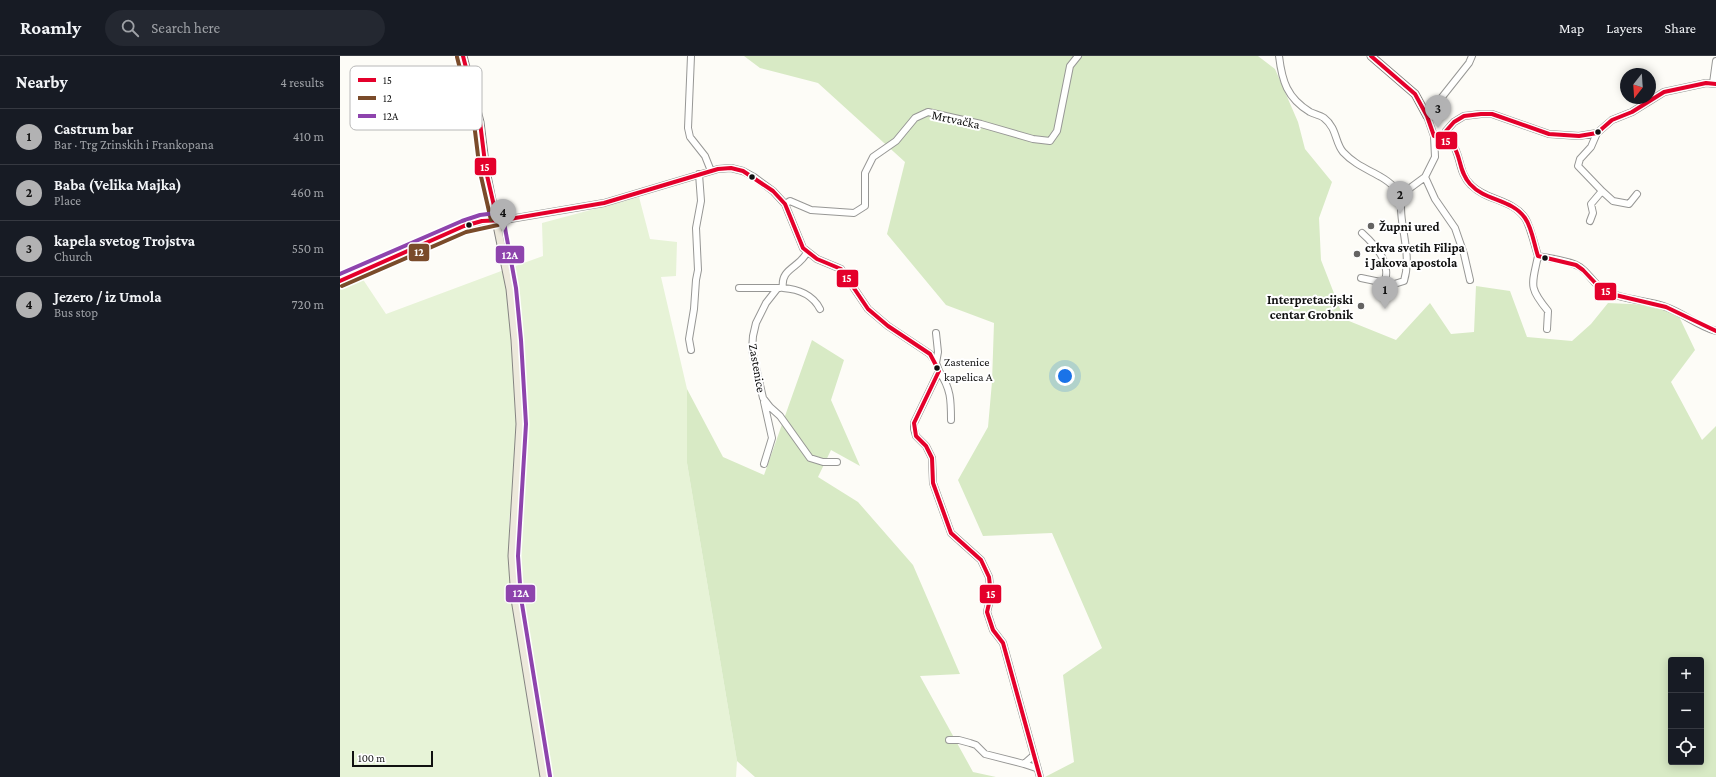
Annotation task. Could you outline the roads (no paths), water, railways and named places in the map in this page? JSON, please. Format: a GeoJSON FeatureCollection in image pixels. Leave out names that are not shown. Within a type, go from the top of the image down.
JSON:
{"type":"FeatureCollection","features":[{"type":"Feature","properties":{"kind":"main road"},"geometry":{"type":"LineString","coordinates":[[463,56],[466,66]]}},
{"type":"Feature","properties":{"kind":"main road"},"geometry":{"type":"LineString","coordinates":[[1371,56],[1415,94],[1427,116]]}},
{"type":"Feature","properties":{"kind":"main road"},"geometry":{"type":"LineString","coordinates":[[481,130],[486,172],[497,219],[510,289],[516,340],[520,424],[512,556],[515,599],[544,777]]}},
{"type":"Feature","properties":{"kind":"main road"},"geometry":{"type":"LineString","coordinates":[[340,281],[464,226],[497,219]]}},
{"type":"Feature","properties":{"kind":"street"},"geometry":{"type":"LineString","coordinates":[[691,56],[688,128],[690,137],[705,156],[711,171]]}},
{"type":"Feature","properties":{"kind":"street","name":"Mrtvačka"},"geometry":{"type":"LineString","coordinates":[[785,204],[790,202],[811,210],[854,213],[865,206],[865,173],[874,157],[896,141],[915,118],[928,112],[981,124],[1033,139],[1050,141],[1057,131],[1070,66],[1078,56]]}},
{"type":"Feature","properties":{"kind":"street"},"geometry":{"type":"LineString","coordinates":[[1279,56],[1281,72],[1288,92],[1309,111],[1324,118],[1335,131],[1341,151],[1362,168],[1382,177],[1402,194]]}},
{"type":"Feature","properties":{"kind":"street"},"geometry":{"type":"LineString","coordinates":[[1361,278],[1391,285],[1404,281],[1408,261],[1400,212],[1402,194],[1426,177],[1435,157],[1434,136],[1427,116],[1469,63],[1472,56]]}},
{"type":"Feature","properties":{"kind":"street"},"geometry":{"type":"LineString","coordinates":[[1637,194],[1628,204],[1613,201],[1578,166],[1580,159],[1591,147],[1597,134],[1612,120],[1632,112],[1664,92],[1714,83],[1716,61]]}},
{"type":"Feature","properties":{"kind":"street"},"geometry":{"type":"LineString","coordinates":[[1444,137],[1446,131],[1454,122],[1464,116],[1481,114],[1492,114],[1549,134],[1579,136],[1597,134]]}},
{"type":"Feature","properties":{"kind":"street"},"geometry":{"type":"LineString","coordinates":[[1434,136],[1444,137],[1456,148],[1464,177],[1471,186],[1486,196],[1515,207],[1526,219],[1538,256],[1532,283],[1534,294],[1548,311],[1547,329]]}},
{"type":"Feature","properties":{"kind":"street"},"geometry":{"type":"LineString","coordinates":[[497,219],[504,220],[604,203],[711,171],[731,168],[743,171],[754,177],[785,204],[797,232],[799,242],[807,252],[817,259],[841,269],[868,309],[888,326],[930,354],[950,390],[951,420]]}},
{"type":"Feature","properties":{"kind":"street"},"geometry":{"type":"LineString","coordinates":[[691,350],[689,339],[698,270],[696,228],[701,201],[699,174]]}},
{"type":"Feature","properties":{"kind":"street"},"geometry":{"type":"LineString","coordinates":[[1426,177],[1435,199],[1455,228],[1464,254],[1470,280]]}},
{"type":"Feature","properties":{"kind":"street"},"geometry":{"type":"LineString","coordinates":[[1590,221],[1593,213],[1591,204],[1602,191]]}},
{"type":"Feature","properties":{"kind":"street"},"geometry":{"type":"LineString","coordinates":[[1362,233],[1370,240],[1384,263],[1386,271],[1385,283]]}},
{"type":"Feature","properties":{"kind":"street","name":"Zastenice"},"geometry":{"type":"LineString","coordinates":[[807,252],[804,258],[787,272],[783,277],[780,288],[766,303],[756,323],[752,350],[763,398],[780,416],[810,458],[823,462],[837,462]]}},
{"type":"Feature","properties":{"kind":"street"},"geometry":{"type":"LineString","coordinates":[[1538,256],[1578,266],[1587,273],[1595,284],[1604,290],[1616,295],[1666,307],[1716,331]]}},
{"type":"Feature","properties":{"kind":"street"},"geometry":{"type":"LineString","coordinates":[[739,288],[792,289],[813,299],[820,309]]}},
{"type":"Feature","properties":{"kind":"street"},"geometry":{"type":"LineString","coordinates":[[936,334],[938,352],[936,363]]}},
{"type":"Feature","properties":{"kind":"street"},"geometry":{"type":"LineString","coordinates":[[939,371],[914,423],[914,430],[916,436],[926,446],[932,458],[933,482],[951,533],[981,560],[989,577],[991,595],[987,612],[989,620],[993,630],[1003,643],[1036,768],[1040,777]]}},
{"type":"Feature","properties":{"kind":"street"},"geometry":{"type":"LineString","coordinates":[[763,398],[772,438],[764,464]]}},
{"type":"Feature","properties":{"kind":"street"},"geometry":{"type":"LineString","coordinates":[[949,740],[959,740],[970,743],[976,745],[985,754],[1036,768]]}},
{"type":"Feature","properties":{"kind":"street"},"geometry":{"type":"LineString","coordinates":[[1024,764],[1033,756]]}},
{"type":"Feature","properties":{"kind":"place","name":"kapela svetog Trojstva"},"geometry":{"type":"Point","coordinates":[1438,128]}},
{"type":"Feature","properties":{"kind":"place","name":"Baba (Velika Majka)"},"geometry":{"type":"Point","coordinates":[1400,214]}},
{"type":"Feature","properties":{"kind":"place","name":"Župni ured"},"geometry":{"type":"Point","coordinates":[1371,226]}},
{"type":"Feature","properties":{"kind":"place","name":"Jezero / iz Umola"},"geometry":{"type":"Point","coordinates":[503,232]}},
{"type":"Feature","properties":{"kind":"place","name":"crkva svetih Filipa i Jakova apostola"},"geometry":{"type":"Point","coordinates":[1357,254]}},
{"type":"Feature","properties":{"kind":"place","name":"Interpretacijski centar Grobnik"},"geometry":{"type":"Point","coordinates":[1361,306]}},
{"type":"Feature","properties":{"kind":"place","name":"Castrum bar"},"geometry":{"type":"Point","coordinates":[1385,309]}},
{"type":"Feature","properties":{"kind":"place","name":"Zastenice kapelica A"},"geometry":{"type":"Point","coordinates":[937,368]}}]}
